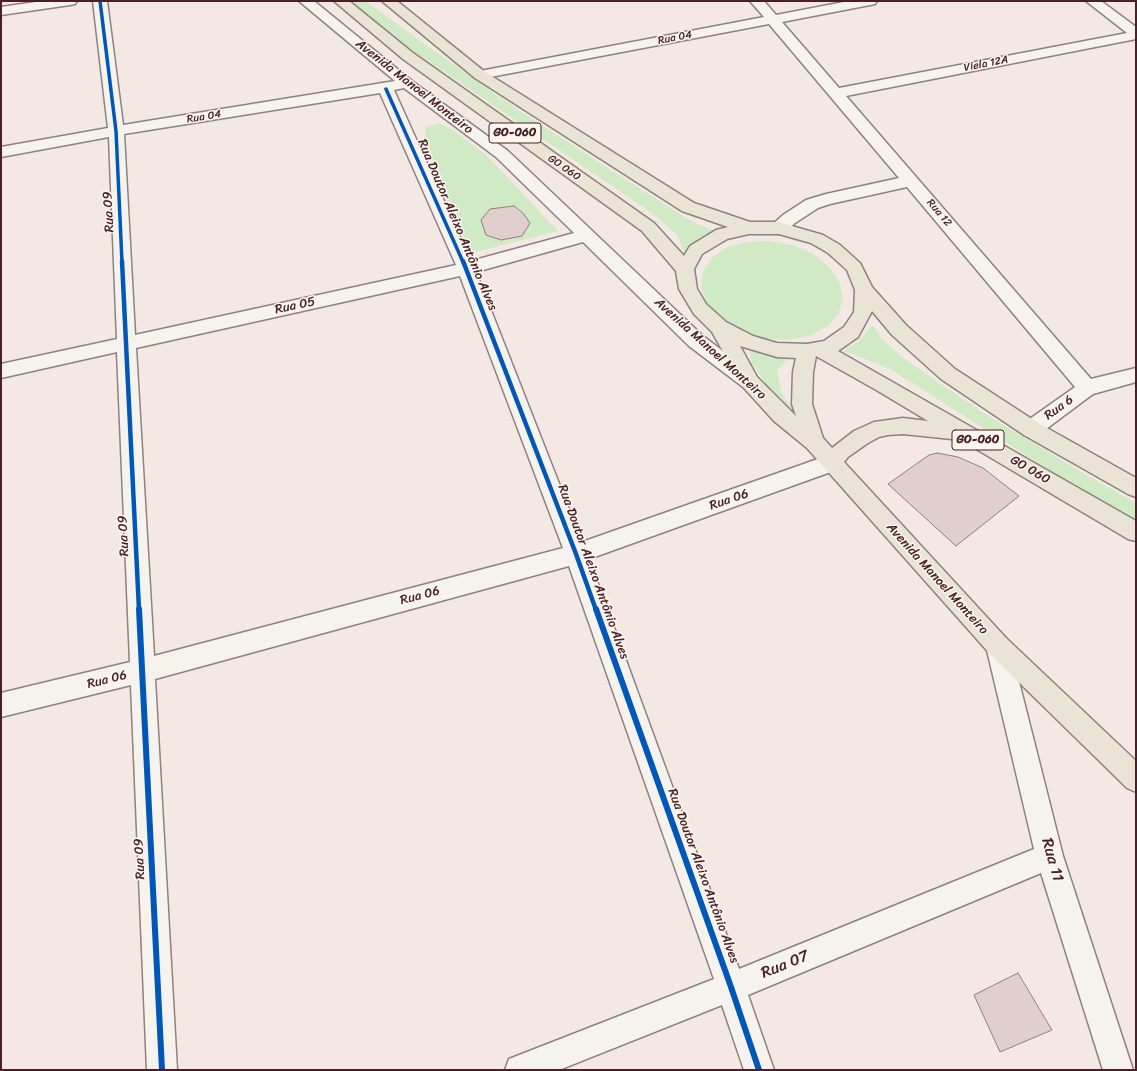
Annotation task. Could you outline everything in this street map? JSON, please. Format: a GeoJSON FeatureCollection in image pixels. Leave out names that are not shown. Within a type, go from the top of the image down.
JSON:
{"type":"FeatureCollection","features":[{"type":"Feature","properties":{"kind":"main road","name":"GO 060"},"geometry":{"type":"LineString","coordinates":[[341,1],[408,56],[648,227],[685,269]]}},
{"type":"Feature","properties":{"kind":"main road","name":"GO-060"},"geometry":{"type":"LineString","coordinates":[[389,1],[480,75],[688,207],[749,228]]}},
{"type":"Feature","properties":{"kind":"main road","name":"GO-060"},"geometry":{"type":"LineString","coordinates":[[864,290],[863,312],[851,332],[828,347],[813,350],[777,350],[747,342],[719,327],[700,309],[688,289],[685,269],[696,250],[722,234],[749,228],[779,228],[817,239],[834,249],[854,267],[864,290],[900,330],[948,374],[1031,429],[1136,488]]}},
{"type":"Feature","properties":{"kind":"main road"},"geometry":{"type":"LineString","coordinates":[[719,327],[750,382]]}},
{"type":"Feature","properties":{"kind":"main road","name":"GO 060"},"geometry":{"type":"LineString","coordinates":[[813,350],[968,433],[1136,532]]}},
{"type":"Feature","properties":{"kind":"main road"},"geometry":{"type":"LineString","coordinates":[[813,350],[803,372],[802,404],[814,442]]}},
{"type":"Feature","properties":{"kind":"main road","name":"Avenida Manoel Monteiro"},"geometry":{"type":"LineString","coordinates":[[750,382],[781,415],[814,442],[998,646],[1136,779]]}},
{"type":"Feature","properties":{"kind":"main road"},"geometry":{"type":"LineString","coordinates":[[832,463],[841,451],[861,436],[874,430],[903,426],[968,433]]}},
{"type":"Feature","properties":{"kind":"street"},"geometry":{"type":"LineString","coordinates":[[1,11],[70,1]]}},
{"type":"Feature","properties":{"kind":"street","name":"Rua 09"},"geometry":{"type":"LineString","coordinates":[[100,1],[116,131],[162,1070]]}},
{"type":"Feature","properties":{"kind":"street","name":"Avenida Manoel Monteiro"},"geometry":{"type":"LineString","coordinates":[[306,1],[407,84],[502,154],[696,341],[750,382]]}},
{"type":"Feature","properties":{"kind":"street","name":"Rua 12"},"geometry":{"type":"LineString","coordinates":[[757,1],[774,19],[1088,388]]}},
{"type":"Feature","properties":{"kind":"street","name":"Rua 04"},"geometry":{"type":"LineString","coordinates":[[480,75],[870,1]]}},
{"type":"Feature","properties":{"kind":"street"},"geometry":{"type":"LineString","coordinates":[[1093,1],[1136,34]]}},
{"type":"Feature","properties":{"kind":"street","name":"Viela 12A"},"geometry":{"type":"LineString","coordinates":[[836,93],[1136,34]]}},
{"type":"Feature","properties":{"kind":"street","name":"Rua 04"},"geometry":{"type":"LineString","coordinates":[[1,152],[116,131],[386,89],[407,84]]}},
{"type":"Feature","properties":{"kind":"street","name":"Rua Doutor Aleixo Antônio Alves"},"geometry":{"type":"LineString","coordinates":[[386,89],[466,269],[576,554],[731,987],[759,1070]]}},
{"type":"Feature","properties":{"kind":"street"},"geometry":{"type":"LineString","coordinates":[[779,228],[789,219],[812,204],[826,199],[911,181]]}},
{"type":"Feature","properties":{"kind":"street","name":"Rua 05"},"geometry":{"type":"LineString","coordinates":[[1,371],[466,269],[586,235]]}},
{"type":"Feature","properties":{"kind":"street"},"geometry":{"type":"LineString","coordinates":[[1088,388],[1136,375]]}},
{"type":"Feature","properties":{"kind":"street","name":"Rua 6"},"geometry":{"type":"LineString","coordinates":[[1031,429],[1088,388]]}},
{"type":"Feature","properties":{"kind":"street","name":"Rua 06"},"geometry":{"type":"LineString","coordinates":[[1,706],[142,671],[576,554],[832,463]]}},
{"type":"Feature","properties":{"kind":"street","name":"Rua 11"},"geometry":{"type":"LineString","coordinates":[[998,646],[1049,856],[1118,1070]]}},
{"type":"Feature","properties":{"kind":"street","name":"Rua 07"},"geometry":{"type":"LineString","coordinates":[[520,1070],[731,987],[1049,856]]}},
{"type":"Feature","properties":{"kind":"green space"},"geometry":{"type":"Polygon","coordinates":[[[350,1],[365,1],[502,99],[592,158],[697,224],[721,233],[685,255],[678,236],[656,216],[412,50],[350,1]]]}},
{"type":"Feature","properties":{"kind":"green space"},"geometry":{"type":"Polygon","coordinates":[[[439,123],[453,130],[486,155],[558,231],[471,253],[425,145],[426,127],[439,123]]]}},
{"type":"Feature","properties":{"kind":"green space"},"geometry":{"type":"Polygon","coordinates":[[[769,241],[792,245],[812,253],[828,266],[839,281],[843,297],[839,313],[828,326],[809,336],[787,340],[763,338],[740,332],[721,319],[707,304],[701,288],[703,272],[712,258],[727,247],[747,242],[769,241]]]}},
{"type":"Feature","properties":{"kind":"green space"},"geometry":{"type":"Polygon","coordinates":[[[872,324],[882,339],[902,357],[929,376],[990,417],[1136,503],[1136,520],[1051,471],[890,369],[853,354],[842,352],[859,341],[872,324]]]}},
{"type":"Feature","properties":{"kind":"green space"},"geometry":{"type":"Polygon","coordinates":[[[749,348],[787,359],[777,371],[782,393],[797,417],[775,396],[763,380],[752,363],[749,348]]]}},
{"type":"Feature","properties":{"kind":"building"},"geometry":{"type":"Polygon","coordinates":[[[514,206],[523,213],[530,223],[522,236],[501,240],[486,235],[481,220],[490,209],[514,206]]]}},
{"type":"Feature","properties":{"kind":"building"},"geometry":{"type":"Polygon","coordinates":[[[937,453],[958,457],[983,468],[1019,496],[956,546],[888,484],[929,455],[937,453]]]}},
{"type":"Feature","properties":{"kind":"building"},"geometry":{"type":"Polygon","coordinates":[[[1018,973],[1052,1030],[1000,1052],[974,995],[1018,973]]]}},
{"type":"Feature","properties":{"kind":"cycle path"},"geometry":{"type":"LineString","coordinates":[[100,1],[116,131],[162,1070]]}},
{"type":"Feature","properties":{"kind":"cycle path"},"geometry":{"type":"LineString","coordinates":[[386,89],[466,269],[576,554],[731,987],[759,1070]]}}]}
